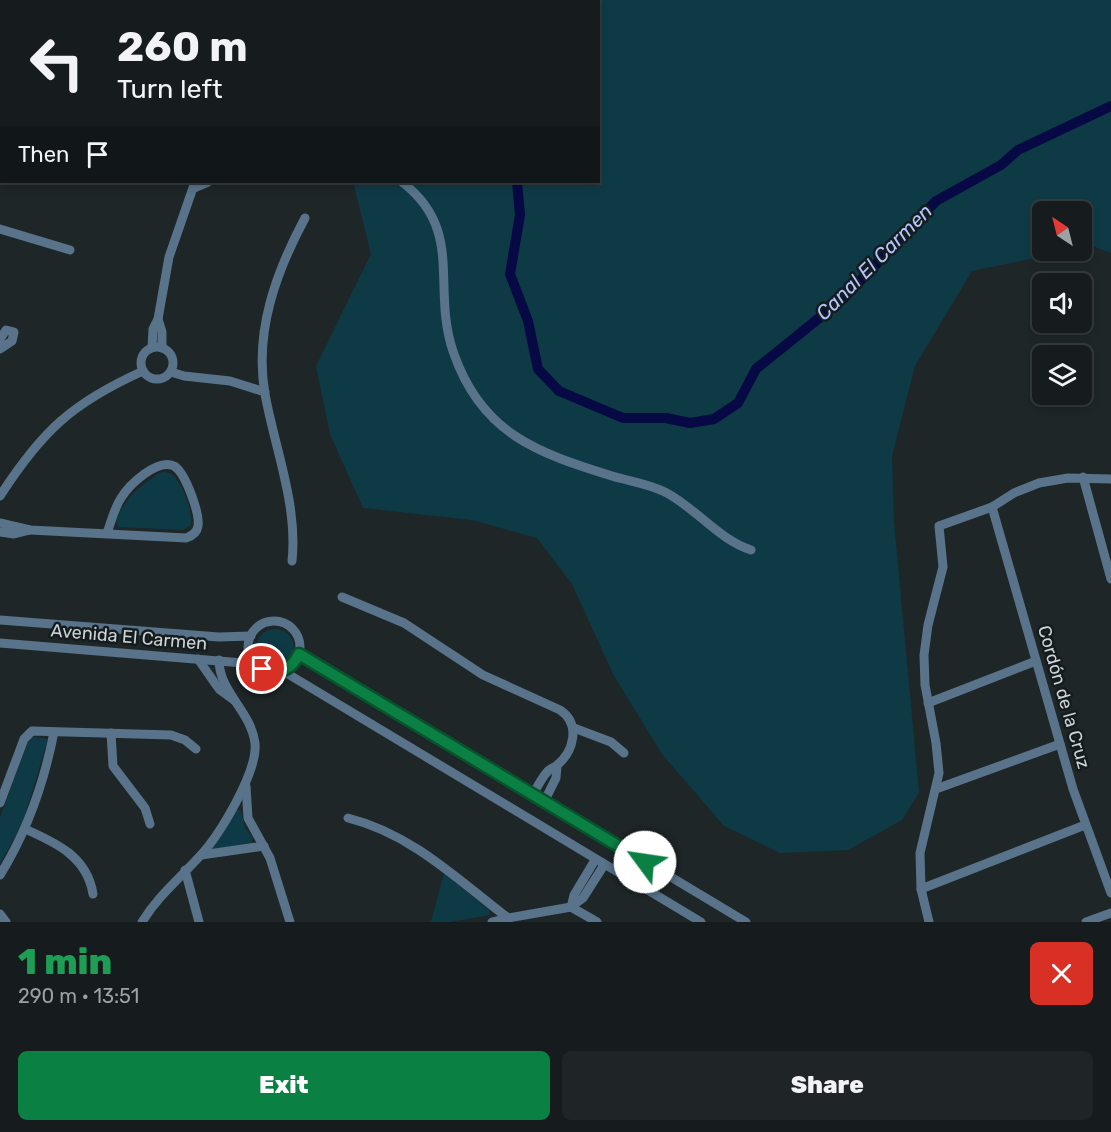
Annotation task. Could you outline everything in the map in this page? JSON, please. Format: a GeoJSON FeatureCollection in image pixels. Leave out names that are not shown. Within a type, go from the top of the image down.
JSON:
{"type":"FeatureCollection","features":[{"type":"Feature","properties":{"kind":"street"},"geometry":{"type":"LineString","coordinates":[[403,183],[425,202],[438,227],[442,242],[444,305],[448,337],[467,383],[495,420],[518,439],[544,454],[663,490],[692,508],[739,546],[751,550]]}},
{"type":"Feature","properties":{"kind":"street"},"geometry":{"type":"LineString","coordinates":[[157,348],[172,358],[171,372],[164,378],[154,379],[143,371],[142,357],[157,348],[162,332],[158,319],[169,257],[194,185]]}},
{"type":"Feature","properties":{"kind":"street"},"geometry":{"type":"LineString","coordinates":[[292,561],[293,540],[286,484],[265,392],[264,338],[268,307],[290,246],[305,218]]}},
{"type":"Feature","properties":{"kind":"street"},"geometry":{"type":"LineString","coordinates":[[0,229],[70,250]]}},
{"type":"Feature","properties":{"kind":"street"},"geometry":{"type":"LineString","coordinates":[[0,339],[6,330],[14,332],[12,341],[0,349]]}},
{"type":"Feature","properties":{"kind":"street"},"geometry":{"type":"LineString","coordinates":[[0,496],[31,450],[53,426],[88,400],[143,371]]}},
{"type":"Feature","properties":{"kind":"street"},"geometry":{"type":"LineString","coordinates":[[171,372],[184,376],[230,381],[265,392]]}},
{"type":"Feature","properties":{"kind":"street"},"geometry":{"type":"LineString","coordinates":[[0,523],[30,530],[182,538],[193,535],[198,526],[197,517],[188,486],[179,470],[170,465],[161,466],[131,486],[119,501],[107,533]]}},
{"type":"Feature","properties":{"kind":"street"},"geometry":{"type":"LineString","coordinates":[[1083,477],[1111,579]]}},
{"type":"Feature","properties":{"kind":"street"},"geometry":{"type":"LineString","coordinates":[[926,922],[921,889],[921,842],[939,773],[928,703],[924,654],[928,626],[943,567],[939,526],[992,507],[1014,493],[1039,483],[1083,477],[1111,479]]}},
{"type":"Feature","properties":{"kind":"street","name":"Cordón de la Cruz"},"geometry":{"type":"LineString","coordinates":[[992,507],[1060,744],[1111,893]]}},
{"type":"Feature","properties":{"kind":"street"},"geometry":{"type":"LineString","coordinates":[[0,532],[14,534],[30,530]]}},
{"type":"Feature","properties":{"kind":"street"},"geometry":{"type":"LineString","coordinates":[[342,597],[404,623],[476,671],[560,710],[569,717],[574,728],[568,749],[557,766],[546,773],[532,795]]}},
{"type":"Feature","properties":{"kind":"street","name":"Avenida El Carmen"},"geometry":{"type":"LineString","coordinates":[[0,620],[219,637],[250,636]]}},
{"type":"Feature","properties":{"kind":"street"},"geometry":{"type":"LineString","coordinates":[[283,671],[293,664],[299,654],[297,635],[283,622],[264,623],[250,636],[248,648],[255,664],[266,671],[283,671],[700,922]]}},
{"type":"Feature","properties":{"kind":"street","name":"Avenida El Carmen"},"geometry":{"type":"LineString","coordinates":[[0,643],[255,664]]}},
{"type":"Feature","properties":{"kind":"street"},"geometry":{"type":"LineString","coordinates":[[299,654],[746,922]]}},
{"type":"Feature","properties":{"kind":"street"},"geometry":{"type":"LineString","coordinates":[[198,659],[219,690],[236,701]]}},
{"type":"Feature","properties":{"kind":"street"},"geometry":{"type":"LineString","coordinates":[[142,922],[157,900],[201,855],[246,783],[255,755],[255,740],[249,721],[221,675],[219,660]]}},
{"type":"Feature","properties":{"kind":"street"},"geometry":{"type":"LineString","coordinates":[[928,703],[1036,661]]}},
{"type":"Feature","properties":{"kind":"street"},"geometry":{"type":"LineString","coordinates":[[574,728],[611,742],[624,753]]}},
{"type":"Feature","properties":{"kind":"street"},"geometry":{"type":"LineString","coordinates":[[0,803],[3,790],[26,735],[34,730],[171,735],[185,740],[196,749]]}},
{"type":"Feature","properties":{"kind":"street"},"geometry":{"type":"LineString","coordinates":[[0,875],[25,829],[42,784],[54,732]]}},
{"type":"Feature","properties":{"kind":"street"},"geometry":{"type":"LineString","coordinates":[[111,733],[113,766],[145,808],[150,824]]}},
{"type":"Feature","properties":{"kind":"street"},"geometry":{"type":"LineString","coordinates":[[936,789],[1060,744]]}},
{"type":"Feature","properties":{"kind":"street"},"geometry":{"type":"LineString","coordinates":[[544,802],[556,778],[557,766]]}},
{"type":"Feature","properties":{"kind":"street"},"geometry":{"type":"LineString","coordinates":[[246,783],[248,818],[264,846],[290,922]]}},
{"type":"Feature","properties":{"kind":"street"},"geometry":{"type":"LineString","coordinates":[[348,818],[379,829],[438,861],[508,918]]}},
{"type":"Feature","properties":{"kind":"street"},"geometry":{"type":"LineString","coordinates":[[921,889],[1086,825]]}},
{"type":"Feature","properties":{"kind":"street"},"geometry":{"type":"LineString","coordinates":[[25,829],[74,856],[87,874],[93,894]]}},
{"type":"Feature","properties":{"kind":"street"},"geometry":{"type":"LineString","coordinates":[[201,855],[264,846]]}},
{"type":"Feature","properties":{"kind":"street"},"geometry":{"type":"LineString","coordinates":[[571,907],[576,891],[595,860]]}},
{"type":"Feature","properties":{"kind":"street"},"geometry":{"type":"LineString","coordinates":[[492,922],[571,907],[583,898],[604,865]]}},
{"type":"Feature","properties":{"kind":"street"},"geometry":{"type":"LineString","coordinates":[[185,870],[199,922]]}},
{"type":"Feature","properties":{"kind":"street"},"geometry":{"type":"LineString","coordinates":[[571,907],[597,922]]}},
{"type":"Feature","properties":{"kind":"street"},"geometry":{"type":"LineString","coordinates":[[1086,922],[1111,913]]}},
{"type":"Feature","properties":{"kind":"street"},"geometry":{"type":"LineString","coordinates":[[0,914],[6,922]]}},
{"type":"Feature","properties":{"kind":"shaded area"},"geometry":{"type":"Polygon","coordinates":[[[600,0],[1111,0],[1111,253],[1092,246],[1092,201],[1032,201],[1032,259],[972,271],[915,366],[892,456],[894,522],[919,792],[902,820],[848,850],[780,853],[724,826],[662,754],[613,674],[572,584],[537,538],[472,520],[363,508],[330,434],[316,366],[371,254],[353,183],[600,183],[600,0]]]}},
{"type":"Feature","properties":{"kind":"shaded area"},"geometry":{"type":"Polygon","coordinates":[[[162,472],[170,473],[182,489],[191,514],[190,526],[183,530],[118,527],[116,521],[128,499],[162,472]]]}},
{"type":"Feature","properties":{"kind":"shaded area"},"geometry":{"type":"Polygon","coordinates":[[[275,629],[288,635],[294,648],[288,661],[275,667],[262,661],[256,648],[262,635],[275,629]]]}},
{"type":"Feature","properties":{"kind":"shaded area"},"geometry":{"type":"Polygon","coordinates":[[[30,736],[48,739],[23,822],[0,864],[0,818],[30,736]]]}},
{"type":"Feature","properties":{"kind":"shaded area"},"geometry":{"type":"Polygon","coordinates":[[[237,809],[241,811],[245,828],[253,838],[251,843],[210,850],[237,809]]]}},
{"type":"Feature","properties":{"kind":"shaded area"},"geometry":{"type":"Polygon","coordinates":[[[444,873],[489,910],[490,915],[450,922],[431,922],[444,873]]]}},
{"type":"Feature","properties":{"kind":"waterway","name":"Canal El Carmen"},"geometry":{"type":"LineString","coordinates":[[517,183],[520,215],[510,274],[528,321],[538,369],[559,391],[623,418],[666,418],[690,423],[714,419],[738,403],[756,369],[844,298],[936,201],[1001,165],[1018,150],[1111,106]]}},
{"type":"Feature","properties":{"kind":"route"},"geometry":{"type":"LineString","coordinates":[[262,669],[270,672],[283,671],[293,664],[299,654],[645,862]]}}]}
